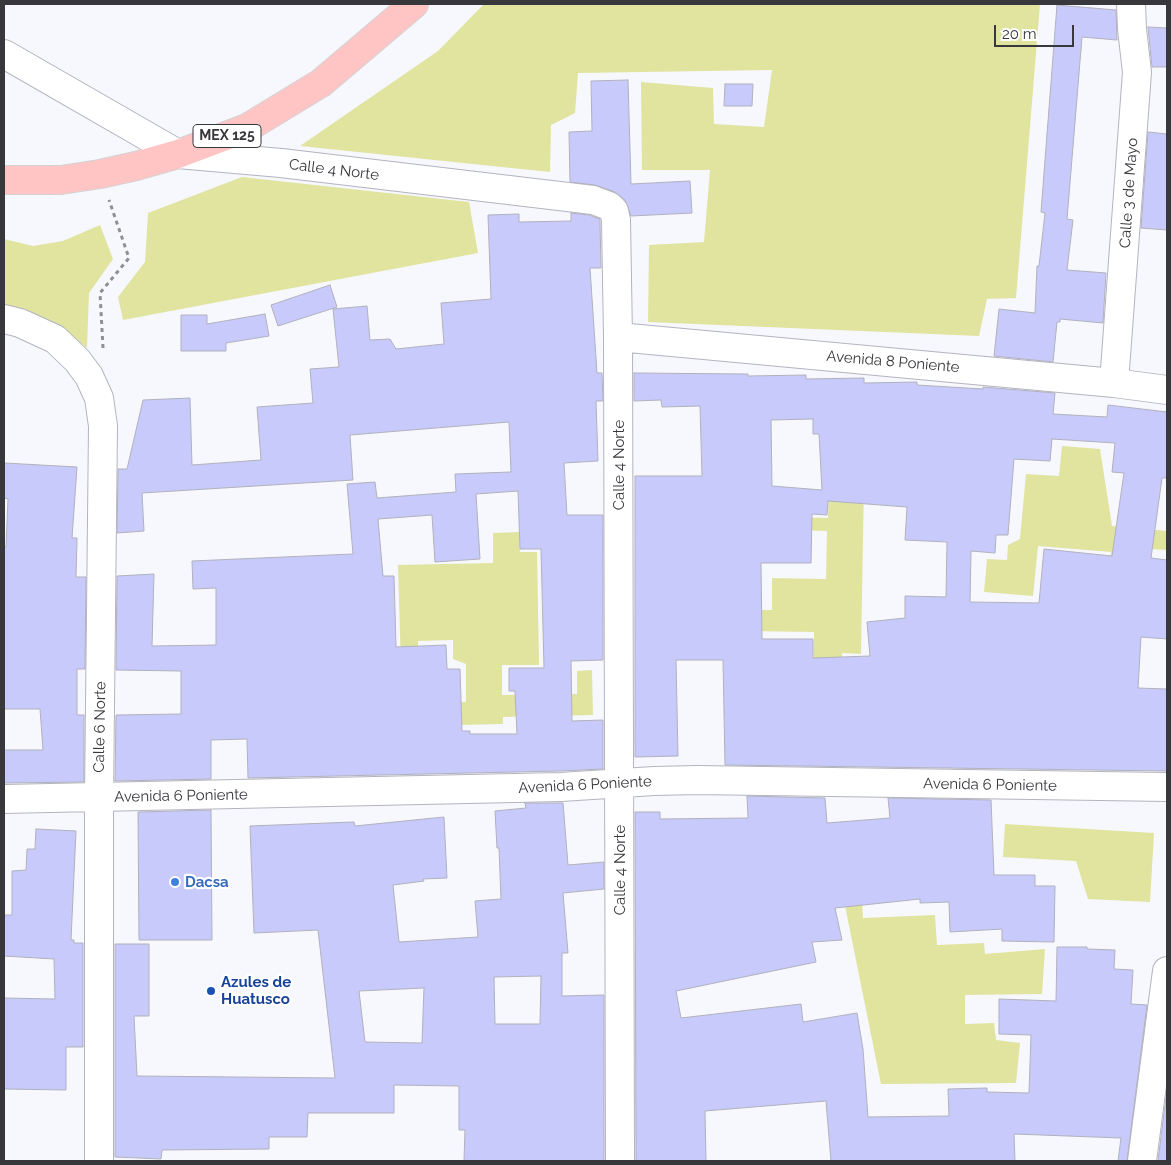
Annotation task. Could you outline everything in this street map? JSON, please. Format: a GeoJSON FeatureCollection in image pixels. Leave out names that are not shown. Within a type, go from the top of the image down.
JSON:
{"type":"FeatureCollection","features":[{"type":"Feature","properties":{"kind":"main road","name":"MEX 125"},"geometry":{"type":"LineString","coordinates":[[4,180],[61,180],[100,174],[178,154],[247,128],[321,82],[414,4]]}},
{"type":"Feature","properties":{"kind":"street","name":"Calle 3 de Mayo"},"geometry":{"type":"LineString","coordinates":[[1114,383],[1137,72],[1130,4]]}},
{"type":"Feature","properties":{"kind":"street"},"geometry":{"type":"LineString","coordinates":[[4,54],[178,154]]}},
{"type":"Feature","properties":{"kind":"street","name":"Calle 4 Norte"},"geometry":{"type":"LineString","coordinates":[[178,154],[281,163],[593,200],[602,202],[614,211],[616,220],[618,337],[620,1161]]}},
{"type":"Feature","properties":{"kind":"street","name":"Calle 6 Norte"},"geometry":{"type":"LineString","coordinates":[[4,319],[20,322],[55,339],[77,360],[89,376],[99,398],[103,426],[99,798],[99,1161]]}},
{"type":"Feature","properties":{"kind":"street","name":"Avenida 8 Poniente"},"geometry":{"type":"LineString","coordinates":[[618,337],[1114,383],[1167,390]]}},
{"type":"Feature","properties":{"kind":"street","name":"Avenida 6 Poniente"},"geometry":{"type":"LineString","coordinates":[[4,800],[561,787],[697,780],[1167,787]]}},
{"type":"Feature","properties":{"kind":"street"},"geometry":{"type":"LineString","coordinates":[[1142,1161],[1167,971]]}},
{"type":"Feature","properties":{"kind":"path"},"geometry":{"type":"LineString","coordinates":[[100,174],[129,258],[100,293],[103,352]]}},
{"type":"Feature","properties":{"kind":"green space"},"geometry":{"type":"Polygon","coordinates":[[[484,4],[1040,4],[1016,298],[987,299],[979,336],[648,322],[649,245],[704,242],[710,170],[642,170],[641,82],[713,88],[714,124],[764,127],[772,70],[578,73],[575,113],[551,125],[550,172],[300,146],[438,51],[484,4]]]}},
{"type":"Feature","properties":{"kind":"green space"},"geometry":{"type":"Polygon","coordinates":[[[242,177],[469,202],[478,253],[123,320],[118,297],[145,262],[148,213],[242,177]]]}},
{"type":"Feature","properties":{"kind":"green space"},"geometry":{"type":"Polygon","coordinates":[[[100,225],[113,259],[89,293],[87,348],[61,327],[4,309],[4,239],[33,246],[63,241],[100,225]]]}},
{"type":"Feature","properties":{"kind":"green space"},"geometry":{"type":"Polygon","coordinates":[[[1062,446],[1100,449],[1112,526],[1167,531],[1167,550],[1133,548],[1107,592],[1111,552],[1038,546],[1033,596],[984,592],[987,559],[1007,560],[1008,545],[1020,539],[1026,474],[1059,476],[1062,446]]]}},
{"type":"Feature","properties":{"kind":"green space"},"geometry":{"type":"Polygon","coordinates":[[[829,480],[864,481],[861,654],[842,653],[841,678],[813,678],[814,632],[743,631],[744,610],[772,610],[772,578],[826,579],[827,531],[786,530],[786,517],[828,518],[829,480]]]}},
{"type":"Feature","properties":{"kind":"green space"},"geometry":{"type":"Polygon","coordinates":[[[519,532],[520,552],[537,552],[539,665],[502,665],[502,695],[577,694],[577,671],[592,670],[593,715],[503,717],[503,724],[414,726],[413,704],[466,702],[466,664],[453,659],[453,640],[418,641],[418,666],[401,667],[398,565],[493,563],[493,533],[519,532]]]}},
{"type":"Feature","properties":{"kind":"green space"},"geometry":{"type":"Polygon","coordinates":[[[1005,824],[1154,833],[1150,902],[1088,899],[1076,861],[1003,857],[1005,824]]]}},
{"type":"Feature","properties":{"kind":"green space"},"geometry":{"type":"Polygon","coordinates":[[[861,880],[863,918],[935,915],[937,945],[984,943],[985,954],[1045,949],[1042,994],[965,995],[965,1024],[994,1023],[996,1040],[1020,1043],[1016,1083],[881,1084],[840,881],[861,880]]]}},
{"type":"Feature","properties":{"kind":"building"},"geometry":{"type":"Polygon","coordinates":[[[1057,5],[1116,10],[1117,40],[1082,37],[1067,219],[1073,220],[1067,270],[1106,273],[1103,323],[1060,319],[1060,322],[1057,322],[1053,362],[994,356],[999,309],[1035,313],[1037,266],[1039,266],[1045,213],[1041,212],[1057,5]]]}},
{"type":"Feature","properties":{"kind":"building"},"geometry":{"type":"Polygon","coordinates":[[[1148,27],[1167,28],[1167,67],[1152,67],[1148,27]]]}},
{"type":"Feature","properties":{"kind":"building"},"geometry":{"type":"Polygon","coordinates":[[[628,80],[631,184],[690,181],[692,213],[631,216],[625,200],[615,192],[595,185],[570,182],[569,132],[592,131],[591,81],[628,80]]]}},
{"type":"Feature","properties":{"kind":"building"},"geometry":{"type":"Polygon","coordinates":[[[725,84],[753,84],[752,106],[724,106],[725,84]]]}},
{"type":"Feature","properties":{"kind":"building"},"geometry":{"type":"Polygon","coordinates":[[[1148,132],[1167,134],[1167,230],[1141,228],[1148,132]]]}},
{"type":"Feature","properties":{"kind":"building"},"geometry":{"type":"Polygon","coordinates":[[[571,213],[589,215],[600,219],[601,268],[590,268],[597,373],[602,373],[603,401],[596,401],[598,461],[564,463],[567,515],[603,515],[603,660],[571,661],[572,721],[603,720],[603,769],[248,778],[247,739],[211,740],[211,779],[115,781],[116,715],[181,714],[181,671],[116,670],[117,576],[154,574],[152,646],[216,645],[216,588],[193,589],[192,561],[353,554],[347,484],[375,482],[377,498],[456,492],[455,474],[511,472],[509,422],[350,435],[353,480],[142,493],[144,531],[117,533],[118,469],[127,469],[143,400],[190,398],[192,465],[261,460],[257,407],[313,403],[310,369],[339,367],[333,309],[367,306],[370,340],[390,339],[396,349],[444,344],[441,303],[491,299],[488,215],[519,214],[519,222],[571,221],[571,213]],[[518,491],[476,494],[480,559],[435,562],[432,515],[378,519],[383,576],[394,576],[396,647],[446,645],[447,669],[460,669],[462,731],[470,731],[470,734],[517,734],[515,691],[509,691],[509,668],[544,668],[541,549],[520,549],[518,491]]]}},
{"type":"Feature","properties":{"kind":"building"},"geometry":{"type":"Polygon","coordinates":[[[330,285],[337,307],[278,326],[271,305],[330,285]]]}},
{"type":"Feature","properties":{"kind":"building"},"geometry":{"type":"Polygon","coordinates":[[[265,314],[269,336],[226,343],[226,351],[181,351],[181,315],[207,315],[207,324],[265,314]]]}},
{"type":"Feature","properties":{"kind":"building"},"geometry":{"type":"Polygon","coordinates":[[[634,373],[748,374],[748,376],[806,375],[806,379],[864,378],[864,383],[917,382],[917,385],[983,389],[983,387],[1055,393],[1053,414],[1107,417],[1108,405],[1167,412],[1167,478],[1162,478],[1151,558],[1167,560],[1167,639],[1141,637],[1138,688],[1167,689],[1167,771],[725,765],[723,660],[676,660],[678,756],[635,757],[635,476],[702,476],[700,406],[662,407],[661,400],[634,401],[634,373]],[[813,419],[771,420],[772,486],[822,490],[819,434],[813,434],[813,419]],[[1052,439],[1050,461],[1014,459],[1008,535],[996,535],[995,553],[971,551],[970,602],[1039,603],[1044,549],[1112,556],[1124,473],[1112,472],[1115,443],[1052,439]],[[828,501],[827,515],[812,514],[811,563],[761,563],[762,639],[813,639],[813,658],[870,656],[867,622],[905,618],[905,596],[946,597],[947,542],[905,540],[907,507],[828,501]]]}},
{"type":"Feature","properties":{"kind":"building"},"geometry":{"type":"Polygon","coordinates":[[[4,463],[77,467],[72,538],[77,538],[76,577],[86,577],[85,669],[77,669],[77,715],[84,715],[84,782],[4,783],[4,750],[43,750],[40,709],[4,709],[4,547],[6,547],[8,499],[4,498],[4,463]]]}},
{"type":"Feature","properties":{"kind":"building"},"geometry":{"type":"Polygon","coordinates":[[[747,796],[825,798],[827,823],[890,818],[888,798],[991,800],[994,875],[1035,875],[1035,886],[1055,886],[1054,942],[1002,941],[1002,929],[950,932],[949,902],[920,903],[920,899],[835,908],[842,940],[812,942],[816,962],[676,991],[681,1018],[801,1004],[803,1022],[857,1013],[863,1049],[868,1117],[949,1116],[948,1089],[987,1088],[987,1092],[1029,1093],[1031,1035],[999,1034],[999,999],[1056,1001],[1057,947],[1087,947],[1087,949],[1115,950],[1114,969],[1133,970],[1131,1004],[1147,1005],[1127,1161],[1118,1161],[1121,1138],[1014,1134],[1015,1161],[831,1161],[826,1101],[705,1111],[706,1161],[636,1161],[635,812],[660,812],[660,819],[748,818],[747,796]]]}},
{"type":"Feature","properties":{"kind":"building"},"geometry":{"type":"Polygon","coordinates":[[[525,803],[563,803],[568,865],[604,862],[604,889],[563,893],[568,953],[562,953],[562,996],[604,995],[604,1161],[464,1161],[465,1130],[459,1130],[459,1086],[394,1085],[394,1113],[308,1113],[307,1137],[269,1137],[269,1149],[162,1150],[161,1159],[115,1157],[115,944],[149,944],[149,1016],[134,1016],[137,1076],[335,1078],[318,930],[254,933],[250,826],[354,822],[355,826],[444,817],[447,878],[423,879],[424,881],[393,885],[399,942],[478,937],[475,901],[501,899],[495,811],[526,808],[525,803]],[[541,976],[494,977],[495,1024],[540,1024],[541,976]],[[424,988],[359,991],[365,1042],[422,1043],[424,988]]]}},
{"type":"Feature","properties":{"kind":"building","name":"Dacsa"},"geometry":{"type":"Polygon","coordinates":[[[211,810],[212,940],[139,940],[138,812],[211,810]]]}},
{"type":"Feature","properties":{"kind":"building"},"geometry":{"type":"Polygon","coordinates":[[[36,829],[76,831],[71,940],[74,940],[74,943],[83,943],[83,1047],[66,1047],[66,1090],[4,1089],[4,998],[55,999],[54,959],[4,956],[4,915],[12,915],[12,871],[26,870],[27,849],[35,849],[36,829]]]}},
{"type":"Feature","properties":{"kind":"building"},"geometry":{"type":"Polygon","coordinates":[[[1167,1089],[1167,1161],[1158,1161],[1167,1089]]]}},
{"type":"Feature","properties":{"kind":"place","name":"Dacsa"},"geometry":{"type":"Point","coordinates":[175,882]}},
{"type":"Feature","properties":{"kind":"place","name":"Azules de Huatusco"},"geometry":{"type":"Point","coordinates":[211,991]}}]}
